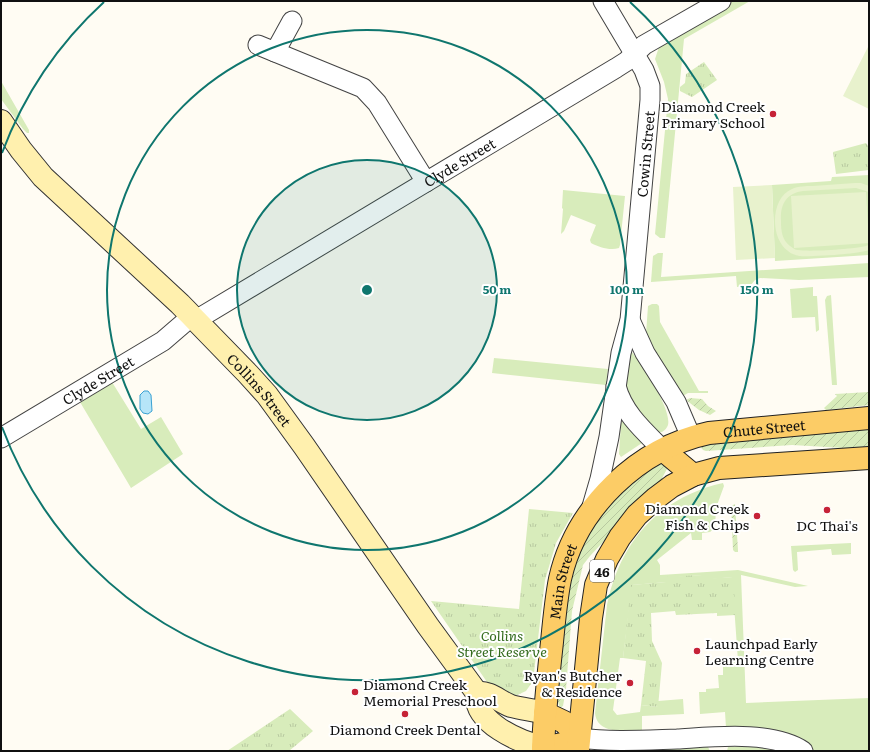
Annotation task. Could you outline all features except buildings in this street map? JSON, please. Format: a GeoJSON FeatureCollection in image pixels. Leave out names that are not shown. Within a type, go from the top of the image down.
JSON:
{"type":"FeatureCollection","features":[{"type":"Feature","properties":{"kind":"main road","name":"Chute Street"},"geometry":{"type":"LineString","coordinates":[[662,450],[691,437],[713,432],[869,418]]}},
{"type":"Feature","properties":{"kind":"main road"},"geometry":{"type":"LineString","coordinates":[[691,437],[694,459],[693,475]]}},
{"type":"Feature","properties":{"kind":"main road"},"geometry":{"type":"LineString","coordinates":[[662,450],[693,475]]}},
{"type":"Feature","properties":{"kind":"main road","name":"Main Street"},"geometry":{"type":"LineString","coordinates":[[543,749],[545,712],[555,616],[560,578],[568,554],[590,514],[611,487],[626,474],[662,450]]}},
{"type":"Feature","properties":{"kind":"main road","name":"46"},"geometry":{"type":"LineString","coordinates":[[578,745],[591,618],[596,585],[607,559],[620,537],[637,515],[672,486],[693,475],[719,468],[869,458]]}},
{"type":"Feature","properties":{"kind":"main road"},"geometry":{"type":"LineString","coordinates":[[545,712],[564,722],[578,745]]}},
{"type":"Feature","properties":{"kind":"main road","name":"Collins Street"},"geometry":{"type":"LineString","coordinates":[[543,749],[568,743],[578,745]]}},
{"type":"Feature","properties":{"kind":"street","name":"Cowin Street"},"geometry":{"type":"LineString","coordinates":[[590,514],[600,479],[609,438],[622,348],[630,320],[650,100],[648,78],[603,1]]}},
{"type":"Feature","properties":{"kind":"street","name":"Clyde Street"},"geometry":{"type":"LineString","coordinates":[[1,438],[163,341],[194,318],[426,182],[616,68],[635,54],[644,45],[721,1]]}},
{"type":"Feature","properties":{"kind":"street"},"geometry":{"type":"LineString","coordinates":[[292,21],[267,49],[363,88],[377,103],[426,182]]}},
{"type":"Feature","properties":{"kind":"street","name":"Collins Street"},"geometry":{"type":"LineString","coordinates":[[1,121],[21,150],[43,177],[194,318],[258,384],[279,410],[432,632],[477,693],[476,699],[480,710],[500,730],[519,740],[543,749]]}},
{"type":"Feature","properties":{"kind":"street","name":"Cowin Street"},"geometry":{"type":"LineString","coordinates":[[630,320],[645,353],[676,402],[691,437]]}},
{"type":"Feature","properties":{"kind":"street","name":"Cowin Street"},"geometry":{"type":"LineString","coordinates":[[616,386],[626,411],[662,450]]}},
{"type":"Feature","properties":{"kind":"street"},"geometry":{"type":"LineString","coordinates":[[477,693],[486,693],[504,703],[513,706],[545,712]]}},
{"type":"Feature","properties":{"kind":"street"},"geometry":{"type":"LineString","coordinates":[[578,745],[596,740],[746,737],[771,739],[802,751]]}},
{"type":"Feature","properties":{"kind":"green space"},"geometry":{"type":"Polygon","coordinates":[[[732,1],[750,1],[684,39],[665,238],[660,238],[655,234],[668,99],[664,82],[655,59],[659,47],[668,37],[732,1]]]}},
{"type":"Feature","properties":{"kind":"green space"},"geometry":{"type":"Polygon","coordinates":[[[869,45],[869,109],[843,96],[869,45]]]}},
{"type":"Feature","properties":{"kind":"green space"},"geometry":{"type":"Polygon","coordinates":[[[704,62],[717,80],[692,97],[680,91],[680,87],[685,83],[686,74],[704,62]]]}},
{"type":"Feature","properties":{"kind":"green space"},"geometry":{"type":"Polygon","coordinates":[[[1,81],[29,130],[29,133],[23,129],[1,99],[1,81]]]}},
{"type":"Feature","properties":{"kind":"green space"},"geometry":{"type":"Polygon","coordinates":[[[866,143],[869,147],[869,170],[836,174],[833,152],[866,143]]]}},
{"type":"Feature","properties":{"kind":"green space"},"geometry":{"type":"Polygon","coordinates":[[[869,175],[869,255],[775,261],[772,185],[831,181],[832,177],[869,175]]]}},
{"type":"Feature","properties":{"kind":"green space"},"geometry":{"type":"Polygon","coordinates":[[[861,183],[869,186],[869,192],[856,188],[803,191],[792,194],[783,205],[781,215],[782,232],[787,244],[797,250],[834,250],[869,245],[869,250],[835,255],[799,256],[791,253],[782,245],[778,238],[775,219],[776,209],[785,194],[792,189],[799,187],[861,183]]]}},
{"type":"Feature","properties":{"kind":"green space"},"geometry":{"type":"Polygon","coordinates":[[[772,185],[775,258],[736,260],[733,187],[772,185]]]}},
{"type":"Feature","properties":{"kind":"green space"},"geometry":{"type":"Polygon","coordinates":[[[563,190],[625,196],[619,248],[608,249],[591,243],[590,240],[596,225],[571,215],[564,231],[561,234],[563,190]]]}},
{"type":"Feature","properties":{"kind":"green space"},"geometry":{"type":"Polygon","coordinates":[[[866,192],[869,243],[794,248],[791,196],[866,192]]]}},
{"type":"Feature","properties":{"kind":"green space"},"geometry":{"type":"Polygon","coordinates":[[[658,253],[663,253],[661,277],[869,263],[869,277],[799,280],[760,278],[755,280],[750,286],[737,287],[736,276],[651,282],[653,256],[658,253]]]}},
{"type":"Feature","properties":{"kind":"green space"},"geometry":{"type":"Polygon","coordinates":[[[813,287],[813,296],[817,296],[819,330],[816,332],[815,317],[792,318],[790,289],[813,287]]]}},
{"type":"Feature","properties":{"kind":"green space"},"geometry":{"type":"Polygon","coordinates":[[[831,295],[837,385],[832,385],[825,300],[827,296],[831,295]]]}},
{"type":"Feature","properties":{"kind":"green space"},"geometry":{"type":"Polygon","coordinates":[[[657,304],[659,306],[660,322],[699,391],[708,391],[708,393],[688,393],[683,396],[651,345],[646,334],[648,306],[657,304]]]}},
{"type":"Feature","properties":{"kind":"green space"},"geometry":{"type":"Polygon","coordinates":[[[630,350],[648,375],[661,397],[668,418],[668,425],[662,432],[656,432],[646,425],[628,394],[626,384],[630,350]]]}},
{"type":"Feature","properties":{"kind":"green space"},"geometry":{"type":"Polygon","coordinates":[[[494,358],[608,369],[606,385],[492,373],[494,358]]]}},
{"type":"Feature","properties":{"kind":"green space"},"geometry":{"type":"Polygon","coordinates":[[[112,382],[141,429],[161,417],[183,454],[131,488],[80,402],[112,382]]]}},
{"type":"Feature","properties":{"kind":"green space"},"geometry":{"type":"Polygon","coordinates":[[[869,392],[869,405],[826,410],[824,408],[837,396],[835,394],[869,392]]]}},
{"type":"Feature","properties":{"kind":"green space"},"geometry":{"type":"Polygon","coordinates":[[[690,398],[702,399],[708,406],[716,411],[710,415],[699,410],[686,400],[690,398]]]}},
{"type":"Feature","properties":{"kind":"green space"},"geometry":{"type":"Polygon","coordinates":[[[623,421],[642,441],[642,443],[621,457],[619,454],[621,423],[623,421]]]}},
{"type":"Feature","properties":{"kind":"green space"},"geometry":{"type":"Polygon","coordinates":[[[869,429],[869,448],[792,445],[706,451],[700,446],[702,444],[869,429]]]}},
{"type":"Feature","properties":{"kind":"green space"},"geometry":{"type":"Polygon","coordinates":[[[661,464],[667,469],[661,480],[621,517],[604,541],[583,565],[572,611],[566,689],[563,706],[560,708],[557,699],[566,595],[580,550],[598,519],[632,481],[661,464]]]}},
{"type":"Feature","properties":{"kind":"green space"},"geometry":{"type":"Polygon","coordinates":[[[723,483],[724,486],[716,508],[715,528],[710,532],[702,533],[702,540],[692,540],[691,533],[657,560],[660,565],[660,575],[738,570],[808,586],[795,587],[741,575],[746,703],[869,698],[869,751],[814,751],[810,747],[726,728],[725,712],[700,714],[699,692],[706,692],[706,689],[719,688],[718,675],[723,675],[723,662],[738,661],[732,577],[702,580],[702,575],[666,578],[667,582],[632,585],[623,658],[620,658],[613,710],[617,715],[640,712],[641,705],[658,707],[658,701],[683,699],[684,714],[642,716],[642,730],[613,730],[601,725],[597,720],[595,713],[607,605],[613,582],[622,561],[633,542],[646,525],[662,511],[680,499],[700,490],[723,483]]]}},
{"type":"Feature","properties":{"kind":"green space"},"geometry":{"type":"Polygon","coordinates":[[[735,504],[738,552],[733,550],[731,506],[735,504]]]}},
{"type":"Feature","properties":{"kind":"green space","name":"Collins Street Reserve"},"geometry":{"type":"Polygon","coordinates":[[[529,509],[573,513],[556,543],[545,580],[533,681],[526,691],[515,696],[492,687],[487,682],[431,601],[519,609],[529,509]]]}},
{"type":"Feature","properties":{"kind":"green space"},"geometry":{"type":"Polygon","coordinates":[[[851,543],[851,554],[832,555],[831,549],[797,552],[798,570],[795,572],[793,570],[791,546],[851,543]]]}},
{"type":"Feature","properties":{"kind":"green space"},"geometry":{"type":"Polygon","coordinates":[[[702,575],[702,579],[733,577],[736,615],[717,616],[717,613],[676,615],[675,611],[651,613],[652,641],[662,663],[658,707],[641,705],[646,661],[623,658],[631,585],[666,582],[666,577],[702,575]]]}},
{"type":"Feature","properties":{"kind":"green space"},"geometry":{"type":"Polygon","coordinates":[[[290,709],[313,731],[289,751],[227,751],[290,709]]]}},
{"type":"Feature","properties":{"kind":"green space"},"geometry":{"type":"Polygon","coordinates":[[[756,745],[786,751],[727,751],[728,747],[756,745]]]}},
{"type":"Feature","properties":{"kind":"green space"},"geometry":{"type":"Polygon","coordinates":[[[708,747],[710,751],[605,751],[708,747]]]}},
{"type":"Feature","properties":{"kind":"water"},"geometry":{"type":"Polygon","coordinates":[[[144,391],[148,391],[151,395],[152,411],[148,414],[143,413],[140,409],[140,395],[144,391]]]}},
{"type":"Feature","properties":{"kind":"place","name":"Diamond Creek Primary School"},"geometry":{"type":"Point","coordinates":[773,114]}},
{"type":"Feature","properties":{"kind":"place","name":"DC Thai's"},"geometry":{"type":"Point","coordinates":[827,510]}},
{"type":"Feature","properties":{"kind":"place","name":"Diamond Creek Fish & Chips"},"geometry":{"type":"Point","coordinates":[757,516]}},
{"type":"Feature","properties":{"kind":"place","name":"Launchpad Early Learning Centre"},"geometry":{"type":"Point","coordinates":[697,651]}},
{"type":"Feature","properties":{"kind":"place","name":"Ryan's Butcher & Residence"},"geometry":{"type":"Point","coordinates":[630,683]}},
{"type":"Feature","properties":{"kind":"place","name":"Diamond Creek Memorial Preschool"},"geometry":{"type":"Point","coordinates":[355,692]}},
{"type":"Feature","properties":{"kind":"place","name":"Diamond Creek Dental"},"geometry":{"type":"Point","coordinates":[405,714]}}]}
